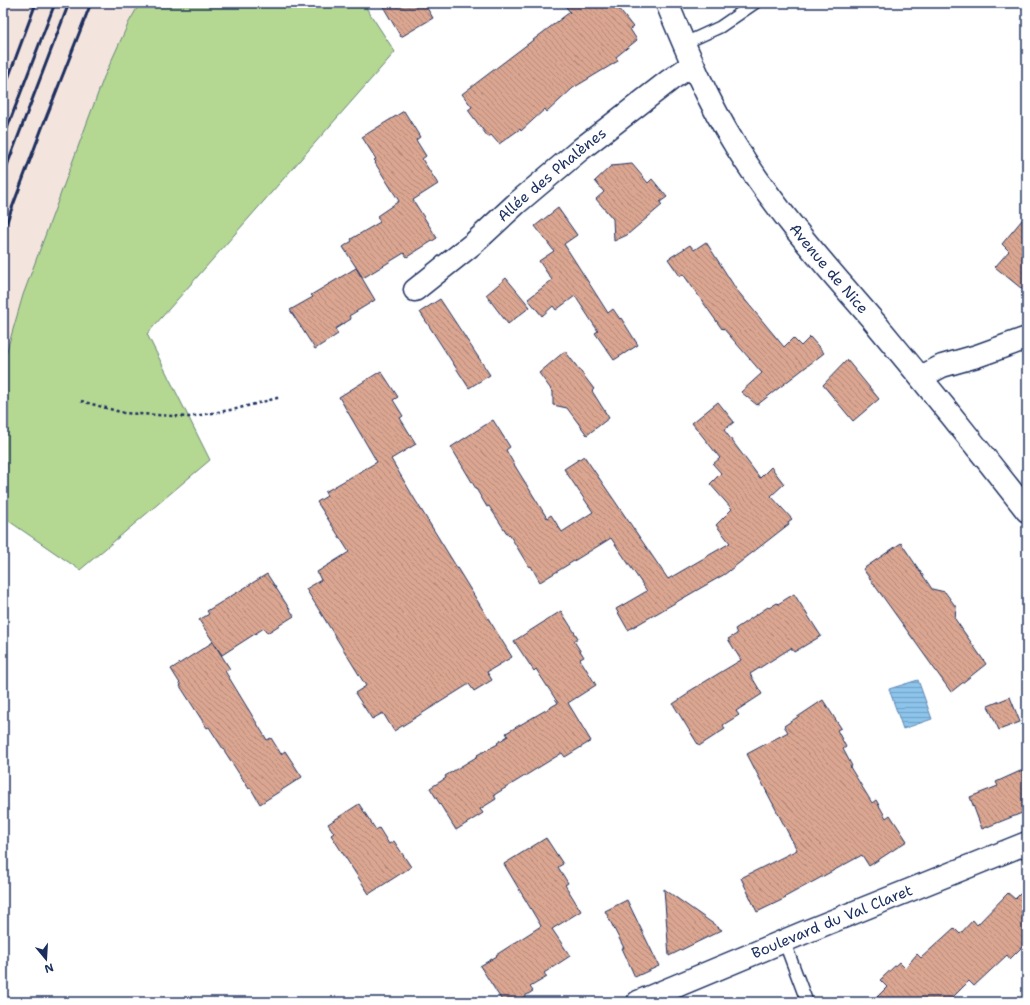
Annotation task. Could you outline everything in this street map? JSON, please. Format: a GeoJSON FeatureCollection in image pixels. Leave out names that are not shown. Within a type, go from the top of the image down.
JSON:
{"type":"FeatureCollection","features":[{"type":"Feature","properties":{"kind":"street","name":"Avenue de Nice"},"geometry":{"type":"LineString","coordinates":[[667,3],[683,44],[703,88],[734,144],[760,183],[786,217],[921,377],[1027,511]]}},
{"type":"Feature","properties":{"kind":"street","name":"Allée des Phalènes"},"geometry":{"type":"LineString","coordinates":[[415,290],[474,243],[517,203],[581,149],[670,80],[692,65]]}},
{"type":"Feature","properties":{"kind":"street"},"geometry":{"type":"LineString","coordinates":[[921,377],[942,366],[977,356],[1027,338]]}},
{"type":"Feature","properties":{"kind":"street","name":"Boulevard du Val Claret"},"geometry":{"type":"LineString","coordinates":[[638,1002],[784,941],[1027,843]]}},
{"type":"Feature","properties":{"kind":"lane"},"geometry":{"type":"LineString","coordinates":[[683,44],[720,27],[755,3]]}},
{"type":"Feature","properties":{"kind":"lane"},"geometry":{"type":"LineString","coordinates":[[784,941],[807,1002]]}},
{"type":"Feature","properties":{"kind":"path"},"geometry":{"type":"LineString","coordinates":[[81,401],[124,413],[189,417],[236,409],[281,397]]}},
{"type":"Feature","properties":{"kind":"shaded area"},"geometry":{"type":"Polygon","coordinates":[[[3,3],[140,3],[129,22],[104,77],[23,295],[3,364],[3,3]]]}},
{"type":"Feature","properties":{"kind":"green space"},"geometry":{"type":"Polygon","coordinates":[[[140,3],[363,3],[395,52],[147,334],[210,460],[80,570],[3,517],[3,364],[23,295],[104,77],[129,22],[140,3]]]}},
{"type":"Feature","properties":{"kind":"water"},"geometry":{"type":"Polygon","coordinates":[[[918,680],[932,719],[903,729],[889,689],[918,680]]]}},
{"type":"Feature","properties":{"kind":"building"},"geometry":{"type":"Polygon","coordinates":[[[381,3],[424,3],[433,18],[401,37],[381,3]]]}},
{"type":"Feature","properties":{"kind":"building"},"geometry":{"type":"Polygon","coordinates":[[[563,3],[614,3],[633,27],[630,29],[637,40],[616,57],[618,61],[573,88],[547,112],[545,109],[521,131],[520,129],[499,144],[491,135],[488,137],[468,110],[472,107],[462,94],[570,12],[563,3]]]}},
{"type":"Feature","properties":{"kind":"building"},"geometry":{"type":"Polygon","coordinates":[[[404,111],[420,137],[416,140],[426,156],[422,159],[438,184],[413,200],[437,238],[407,257],[404,253],[363,278],[343,247],[352,241],[351,239],[380,222],[377,216],[399,201],[375,163],[376,162],[374,160],[376,159],[362,137],[404,111]]]}},
{"type":"Feature","properties":{"kind":"building"},"geometry":{"type":"Polygon","coordinates":[[[632,164],[648,183],[652,179],[667,197],[660,202],[662,205],[627,235],[614,241],[613,219],[596,199],[604,192],[595,181],[611,166],[632,164]]]}},
{"type":"Feature","properties":{"kind":"building"},"geometry":{"type":"Polygon","coordinates":[[[558,208],[577,235],[564,244],[608,313],[613,309],[620,319],[621,318],[638,345],[614,360],[595,333],[598,331],[575,296],[556,310],[553,306],[542,316],[528,299],[552,280],[539,261],[554,251],[535,226],[558,208]]]}},
{"type":"Feature","properties":{"kind":"building"},"geometry":{"type":"Polygon","coordinates":[[[1027,214],[1027,293],[995,267],[1009,251],[1002,244],[1027,214]]]}},
{"type":"Feature","properties":{"kind":"building"},"geometry":{"type":"Polygon","coordinates":[[[706,242],[736,289],[784,347],[793,338],[801,346],[810,337],[824,353],[757,405],[741,392],[762,373],[723,328],[722,329],[683,274],[680,276],[668,259],[690,245],[694,250],[706,242]]]}},
{"type":"Feature","properties":{"kind":"building"},"geometry":{"type":"Polygon","coordinates":[[[356,268],[375,300],[349,316],[351,319],[335,329],[338,334],[315,349],[290,310],[313,297],[311,295],[356,268]]]}},
{"type":"Feature","properties":{"kind":"building"},"geometry":{"type":"Polygon","coordinates":[[[506,278],[530,307],[508,324],[486,295],[506,278]]]}},
{"type":"Feature","properties":{"kind":"building"},"geometry":{"type":"Polygon","coordinates":[[[440,299],[490,375],[469,388],[420,312],[440,299]]]}},
{"type":"Feature","properties":{"kind":"building"},"geometry":{"type":"Polygon","coordinates":[[[565,351],[594,389],[592,391],[609,418],[587,435],[567,408],[553,405],[553,392],[539,373],[565,351]]]}},
{"type":"Feature","properties":{"kind":"building"},"geometry":{"type":"Polygon","coordinates":[[[847,360],[879,399],[853,421],[823,385],[847,360]]]}},
{"type":"Feature","properties":{"kind":"building"},"geometry":{"type":"Polygon","coordinates":[[[381,371],[398,397],[393,400],[403,416],[400,418],[416,444],[391,459],[512,657],[487,672],[492,680],[474,691],[469,684],[394,731],[383,713],[372,719],[355,693],[366,686],[306,589],[321,580],[317,572],[349,552],[317,502],[327,496],[325,492],[377,462],[339,397],[381,371]]]}},
{"type":"Feature","properties":{"kind":"building"},"geometry":{"type":"Polygon","coordinates":[[[718,402],[734,422],[724,430],[760,478],[771,467],[784,484],[771,496],[792,519],[788,522],[789,524],[725,574],[628,630],[616,609],[647,591],[611,538],[540,582],[509,534],[508,535],[489,506],[487,507],[451,447],[493,420],[510,447],[506,450],[547,518],[551,515],[562,532],[593,512],[564,469],[584,456],[668,579],[730,543],[716,525],[732,509],[710,484],[721,473],[713,464],[720,458],[692,423],[718,402]]]}},
{"type":"Feature","properties":{"kind":"building"},"geometry":{"type":"Polygon","coordinates":[[[901,543],[932,589],[945,592],[956,607],[955,619],[986,664],[951,692],[863,569],[901,543]]]}},
{"type":"Feature","properties":{"kind":"building"},"geometry":{"type":"Polygon","coordinates":[[[267,574],[294,616],[267,633],[264,628],[222,655],[199,620],[209,614],[207,611],[267,574]]]}},
{"type":"Feature","properties":{"kind":"building"},"geometry":{"type":"Polygon","coordinates":[[[794,594],[821,636],[794,652],[791,648],[750,674],[762,694],[736,711],[739,715],[723,725],[725,729],[699,746],[673,704],[688,694],[688,692],[741,660],[728,639],[737,634],[735,629],[768,607],[769,608],[777,603],[778,604],[794,594]]]}},
{"type":"Feature","properties":{"kind":"building"},"geometry":{"type":"Polygon","coordinates":[[[561,611],[578,638],[574,641],[584,657],[580,659],[596,685],[568,703],[591,741],[565,757],[562,753],[494,795],[496,799],[480,809],[483,813],[456,830],[430,788],[446,778],[445,776],[478,756],[477,755],[498,744],[497,743],[508,736],[506,733],[558,703],[536,669],[534,671],[514,641],[561,611]]]}},
{"type":"Feature","properties":{"kind":"building"},"geometry":{"type":"Polygon","coordinates":[[[213,642],[230,669],[225,671],[267,740],[271,738],[281,754],[285,751],[302,777],[260,804],[209,727],[207,728],[171,669],[213,642]]]}},
{"type":"Feature","properties":{"kind":"building"},"geometry":{"type":"Polygon","coordinates":[[[1010,697],[1020,722],[999,730],[988,706],[1010,697]]]}},
{"type":"Feature","properties":{"kind":"building"},"geometry":{"type":"Polygon","coordinates":[[[823,700],[841,728],[837,730],[846,747],[843,749],[852,766],[850,767],[872,803],[876,800],[886,818],[890,815],[907,841],[869,866],[862,855],[785,897],[786,898],[757,912],[741,878],[797,850],[747,754],[788,732],[784,726],[823,700]]]}},
{"type":"Feature","properties":{"kind":"building"},"geometry":{"type":"Polygon","coordinates":[[[1027,768],[1027,811],[982,829],[970,797],[998,786],[996,782],[1027,768]]]}},
{"type":"Feature","properties":{"kind":"building"},"geometry":{"type":"Polygon","coordinates":[[[359,804],[376,830],[379,828],[389,844],[394,841],[411,867],[369,894],[331,835],[334,833],[328,824],[359,804]]]}},
{"type":"Feature","properties":{"kind":"building"},"geometry":{"type":"Polygon","coordinates":[[[546,838],[563,864],[558,867],[568,883],[565,885],[581,911],[552,929],[570,956],[544,973],[547,977],[530,987],[533,991],[516,1002],[503,1002],[480,966],[541,926],[504,864],[546,838]]]}},
{"type":"Feature","properties":{"kind":"building"},"geometry":{"type":"Polygon","coordinates":[[[1027,887],[1027,942],[1010,959],[1007,955],[974,986],[969,981],[948,1002],[872,1002],[887,987],[880,980],[899,962],[905,968],[917,954],[921,958],[954,928],[960,934],[973,920],[977,925],[1008,893],[1015,899],[1027,887]]]}},
{"type":"Feature","properties":{"kind":"building"},"geometry":{"type":"Polygon","coordinates":[[[664,889],[722,930],[669,956],[664,889]]]}},
{"type":"Feature","properties":{"kind":"building"},"geometry":{"type":"Polygon","coordinates":[[[627,900],[659,966],[635,977],[622,948],[624,948],[605,911],[627,900]]]}},
{"type":"Feature","properties":{"kind":"railway"},"geometry":{"type":"LineString","coordinates":[[3,92],[36,3]]}},
{"type":"Feature","properties":{"kind":"railway"},"geometry":{"type":"LineString","coordinates":[[3,139],[55,3]]}},
{"type":"Feature","properties":{"kind":"railway"},"geometry":{"type":"LineString","coordinates":[[3,176],[69,3]]}},
{"type":"Feature","properties":{"kind":"railway"},"geometry":{"type":"LineString","coordinates":[[3,232],[91,3]]}}]}
